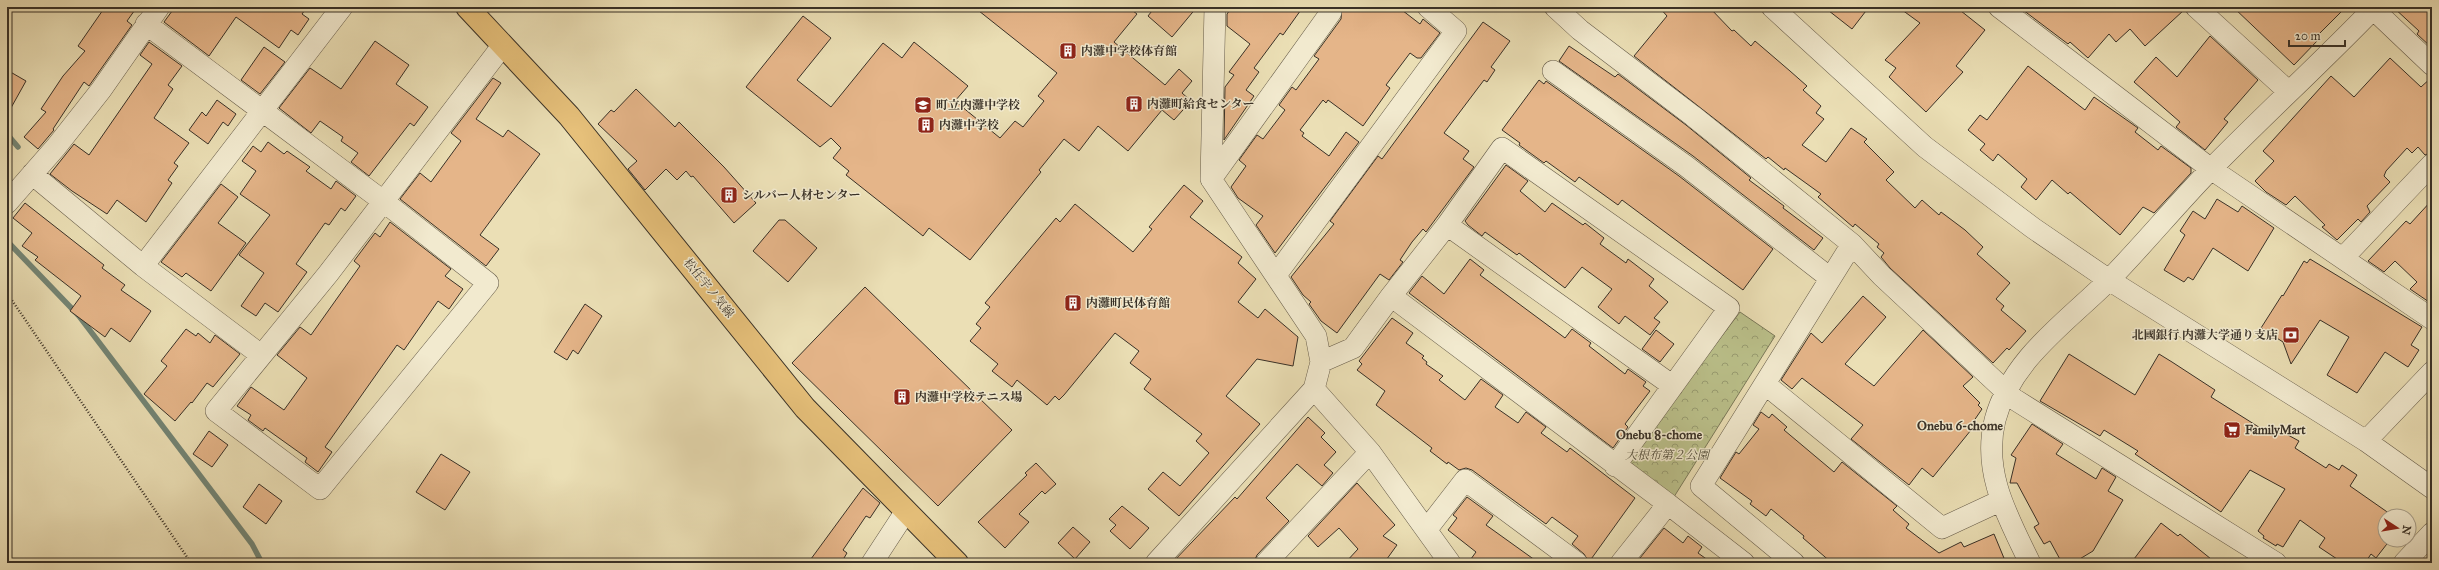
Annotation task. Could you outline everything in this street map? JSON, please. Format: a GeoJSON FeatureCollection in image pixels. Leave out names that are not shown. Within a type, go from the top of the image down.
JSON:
{"type":"FeatureCollection","features":[{"type":"Feature","properties":{"kind":"main road","name":"松任宇ノ気線"},"geometry":{"type":"LineString","coordinates":[[467,7],[569,116],[805,408],[957,563]]}},
{"type":"Feature","properties":{"kind":"street"},"geometry":{"type":"LineString","coordinates":[[7,203],[56,147],[101,90],[159,7]]}},
{"type":"Feature","properties":{"kind":"street"},"geometry":{"type":"LineString","coordinates":[[143,266],[261,110],[342,7]]}},
{"type":"Feature","properties":{"kind":"street"},"geometry":{"type":"LineString","coordinates":[[1157,563],[1314,389],[1321,362],[1316,336],[1211,179],[1215,7]]}},
{"type":"Feature","properties":{"kind":"street"},"geometry":{"type":"LineString","coordinates":[[1276,275],[1456,31],[1428,7]]}},
{"type":"Feature","properties":{"kind":"street"},"geometry":{"type":"LineString","coordinates":[[1555,7],[1580,30],[1693,116],[1852,244],[1882,276],[2005,391],[2276,563]]}},
{"type":"Feature","properties":{"kind":"street"},"geometry":{"type":"LineString","coordinates":[[1772,7],[1925,147],[2033,228],[2108,280],[2366,441],[2432,488]]}},
{"type":"Feature","properties":{"kind":"street"},"geometry":{"type":"LineString","coordinates":[[2000,7],[2211,169],[2432,319]]}},
{"type":"Feature","properties":{"kind":"street"},"geometry":{"type":"LineString","coordinates":[[2196,7],[2289,92]]}},
{"type":"Feature","properties":{"kind":"street"},"geometry":{"type":"LineString","coordinates":[[2030,563],[2000,501],[1995,483],[1990,451],[1995,420],[2005,391],[2024,362],[2108,280],[2211,169],[2373,8],[2432,65]]}},
{"type":"Feature","properties":{"kind":"street"},"geometry":{"type":"LineString","coordinates":[[1211,179],[1331,12]]}},
{"type":"Feature","properties":{"kind":"street"},"geometry":{"type":"LineString","coordinates":[[146,24],[383,201],[488,283],[320,489],[216,412],[328,274],[383,201],[503,45]]}},
{"type":"Feature","properties":{"kind":"street"},"geometry":{"type":"LineString","coordinates":[[1553,71],[1686,166],[1830,278]]}},
{"type":"Feature","properties":{"kind":"street"},"geometry":{"type":"LineString","coordinates":[[1321,362],[1353,348],[1391,296],[1447,225],[1502,148],[1729,308],[1615,466]]}},
{"type":"Feature","properties":{"kind":"street"},"geometry":{"type":"LineString","coordinates":[[2343,258],[2432,164]]}},
{"type":"Feature","properties":{"kind":"street"},"geometry":{"type":"LineString","coordinates":[[32,174],[143,266],[261,355]]}},
{"type":"Feature","properties":{"kind":"street"},"geometry":{"type":"LineString","coordinates":[[1447,225],[1673,386]]}},
{"type":"Feature","properties":{"kind":"street"},"geometry":{"type":"LineString","coordinates":[[1794,563],[1701,486],[1852,244]]}},
{"type":"Feature","properties":{"kind":"street"},"geometry":{"type":"LineString","coordinates":[[1391,296],[1615,466],[1668,504],[1744,563]]}},
{"type":"Feature","properties":{"kind":"street"},"geometry":{"type":"LineString","coordinates":[[2366,441],[2432,372]]}},
{"type":"Feature","properties":{"kind":"street"},"geometry":{"type":"LineString","coordinates":[[1765,384],[1942,528],[2000,501]]}},
{"type":"Feature","properties":{"kind":"street"},"geometry":{"type":"LineString","coordinates":[[1314,389],[1370,452],[1427,529],[1450,563]]}},
{"type":"Feature","properties":{"kind":"street"},"geometry":{"type":"LineString","coordinates":[[1266,563],[1370,452]]}},
{"type":"Feature","properties":{"kind":"street"},"geometry":{"type":"LineString","coordinates":[[1427,529],[1465,480],[1577,563]]}},
{"type":"Feature","properties":{"kind":"street"},"geometry":{"type":"LineString","coordinates":[[1621,563],[1668,504]]}},
{"type":"Feature","properties":{"kind":"street"},"geometry":{"type":"LineString","coordinates":[[872,563],[906,511]]}},
{"type":"Feature","properties":{"kind":"street"},"geometry":{"type":"LineString","coordinates":[[2404,563],[2432,533]]}},
{"type":"Feature","properties":{"kind":"path"},"geometry":{"type":"LineString","coordinates":[[7,293],[191,563]]}},
{"type":"Feature","properties":{"kind":"green space","name":"大根布第２公園"},"geometry":{"type":"Polygon","coordinates":[[[1740,312],[1775,336],[1672,500],[1625,464],[1740,312]]]}},
{"type":"Feature","properties":{"kind":"building"},"geometry":{"type":"Polygon","coordinates":[[[105,7],[137,7],[127,21],[132,25],[89,86],[84,82],[53,129],[54,130],[38,149],[24,137],[46,112],[41,109],[63,76],[85,51],[78,46],[105,7]]]}},
{"type":"Feature","properties":{"kind":"building"},"geometry":{"type":"Polygon","coordinates":[[[175,7],[307,7],[302,14],[309,19],[298,35],[291,30],[279,48],[236,17],[209,56],[164,22],[175,7]]]}},
{"type":"Feature","properties":{"kind":"building"},"geometry":{"type":"Polygon","coordinates":[[[974,7],[1128,7],[1137,14],[1114,42],[1165,85],[1179,69],[1192,81],[1182,93],[1191,101],[1174,120],[1162,110],[1128,151],[1098,126],[1079,151],[1064,139],[1039,170],[1041,172],[970,260],[929,228],[923,236],[846,175],[849,171],[833,158],[841,148],[831,138],[820,147],[746,87],[803,16],[831,38],[797,80],[831,107],[883,43],[902,58],[914,42],[968,86],[955,101],[1000,138],[1015,121],[1023,127],[1044,101],[1038,96],[1057,73],[974,7]]]}},
{"type":"Feature","properties":{"kind":"building"},"geometry":{"type":"Polygon","coordinates":[[[1155,7],[1197,7],[1172,37],[1148,16],[1155,7]]]}},
{"type":"Feature","properties":{"kind":"building"},"geometry":{"type":"Polygon","coordinates":[[[1232,7],[1303,7],[1283,35],[1280,33],[1254,68],[1259,72],[1246,90],[1254,96],[1224,140],[1225,87],[1234,75],[1229,72],[1250,44],[1227,26],[1227,14],[1232,7]]]}},
{"type":"Feature","properties":{"kind":"building"},"geometry":{"type":"Polygon","coordinates":[[[1342,7],[1398,7],[1420,24],[1423,19],[1440,33],[1421,58],[1417,58],[1410,53],[1386,85],[1390,88],[1363,126],[1328,100],[1326,103],[1323,100],[1300,130],[1304,133],[1302,136],[1329,156],[1346,132],[1359,142],[1275,253],[1256,225],[1263,216],[1238,198],[1231,187],[1246,166],[1239,160],[1257,135],[1263,139],[1285,110],[1279,105],[1292,87],[1296,90],[1319,59],[1314,56],[1341,19],[1342,7]]]}},
{"type":"Feature","properties":{"kind":"building"},"geometry":{"type":"Polygon","coordinates":[[[1659,7],[1709,7],[1732,31],[1734,30],[1751,46],[1755,41],[1807,86],[1803,90],[1821,106],[1816,113],[1824,119],[1802,145],[1826,162],[1851,128],[1867,139],[1864,142],[1894,172],[1886,180],[1915,208],[1922,200],[1939,215],[1941,212],[1965,230],[1983,247],[1977,254],[2010,283],[1996,299],[2004,306],[2001,310],[2026,331],[2009,350],[2007,348],[1993,363],[1890,268],[1881,257],[1884,253],[1877,247],[1879,244],[1855,224],[1853,227],[1818,197],[1821,194],[1785,168],[1784,170],[1768,157],[1766,159],[1634,56],[1667,16],[1659,7]]]}},
{"type":"Feature","properties":{"kind":"building"},"geometry":{"type":"Polygon","coordinates":[[[1824,7],[1869,7],[1852,29],[1824,7]]]}},
{"type":"Feature","properties":{"kind":"building"},"geometry":{"type":"Polygon","coordinates":[[[1898,7],[1956,7],[1985,30],[1956,66],[1963,72],[1926,112],[1889,77],[1896,68],[1885,60],[1920,23],[1898,7]]]}},
{"type":"Feature","properties":{"kind":"building"},"geometry":{"type":"Polygon","coordinates":[[[2019,7],[2184,7],[2184,10],[2145,46],[2130,29],[2116,42],[2109,34],[2088,58],[2070,42],[2068,44],[2019,7]]]}},
{"type":"Feature","properties":{"kind":"building"},"geometry":{"type":"Polygon","coordinates":[[[2233,7],[2346,7],[2315,38],[2318,40],[2294,65],[2233,7]]]}},
{"type":"Feature","properties":{"kind":"building"},"geometry":{"type":"Polygon","coordinates":[[[2393,7],[2432,7],[2432,48],[2417,34],[2419,31],[2393,7]]]}},
{"type":"Feature","properties":{"kind":"building"},"geometry":{"type":"Polygon","coordinates":[[[1483,22],[1510,41],[1491,67],[1495,70],[1487,82],[1484,80],[1444,133],[1469,151],[1463,159],[1474,167],[1426,232],[1423,229],[1412,242],[1400,260],[1403,262],[1389,280],[1380,274],[1337,333],[1321,321],[1309,304],[1311,302],[1303,295],[1291,277],[1334,224],[1330,221],[1378,156],[1382,159],[1483,22]]]}},
{"type":"Feature","properties":{"kind":"building"},"geometry":{"type":"Polygon","coordinates":[[[2210,36],[2258,80],[2224,119],[2228,122],[2205,150],[2176,127],[2180,122],[2134,82],[2156,57],[2177,77],[2210,36]]]}},
{"type":"Feature","properties":{"kind":"building"},"geometry":{"type":"Polygon","coordinates":[[[375,41],[409,65],[396,84],[428,107],[414,126],[410,123],[369,176],[351,162],[358,153],[341,141],[343,137],[320,121],[311,133],[279,108],[310,68],[341,89],[375,41]]]}},
{"type":"Feature","properties":{"kind":"building"},"geometry":{"type":"Polygon","coordinates":[[[149,42],[182,66],[168,85],[173,89],[154,118],[189,143],[174,163],[178,166],[168,180],[172,183],[146,222],[117,200],[107,214],[72,191],[50,174],[74,144],[89,155],[152,64],[140,55],[149,42]]]}},
{"type":"Feature","properties":{"kind":"building"},"geometry":{"type":"Polygon","coordinates":[[[1569,46],[1615,77],[1618,74],[1686,125],[1751,178],[1749,180],[1823,238],[1814,250],[1693,156],[1559,61],[1569,46]]]}},
{"type":"Feature","properties":{"kind":"building"},"geometry":{"type":"Polygon","coordinates":[[[264,47],[285,62],[260,94],[241,80],[264,47]]]}},
{"type":"Feature","properties":{"kind":"building"},"geometry":{"type":"Polygon","coordinates":[[[2390,58],[2421,87],[2432,77],[2432,152],[2425,155],[2418,147],[2412,153],[2407,148],[2386,171],[2384,176],[2390,182],[2367,206],[2370,212],[2361,222],[2358,219],[2337,240],[2322,227],[2325,225],[2295,196],[2286,205],[2266,192],[2255,181],[2274,161],[2263,151],[2331,76],[2354,97],[2390,58]]]}},
{"type":"Feature","properties":{"kind":"building"},"geometry":{"type":"Polygon","coordinates":[[[2028,66],[2085,110],[2094,97],[2138,128],[2135,132],[2158,150],[2161,146],[2191,168],[2191,173],[2154,213],[2143,207],[2120,235],[2070,192],[2068,194],[2052,180],[2036,200],[2021,187],[2027,179],[1998,154],[1993,161],[1980,150],[1985,144],[1968,130],[1980,115],[1987,120],[2028,66]]]}},
{"type":"Feature","properties":{"kind":"building"},"geometry":{"type":"Polygon","coordinates":[[[7,70],[26,81],[7,115],[7,70]]]}},
{"type":"Feature","properties":{"kind":"building"},"geometry":{"type":"Polygon","coordinates":[[[493,78],[501,83],[476,119],[503,137],[508,130],[540,154],[480,235],[499,249],[486,266],[400,199],[420,173],[431,182],[461,141],[451,133],[493,78]]]}},
{"type":"Feature","properties":{"kind":"building"},"geometry":{"type":"Polygon","coordinates":[[[1539,80],[1544,84],[1546,81],[1679,176],[1773,249],[1743,290],[1622,200],[1618,205],[1579,177],[1575,182],[1546,161],[1544,163],[1519,145],[1520,143],[1502,130],[1539,80]]]}},
{"type":"Feature","properties":{"kind":"building"},"geometry":{"type":"Polygon","coordinates":[[[636,89],[675,127],[679,122],[724,167],[756,203],[734,223],[693,176],[691,177],[686,171],[677,180],[666,169],[645,190],[628,169],[637,161],[598,124],[611,110],[614,112],[636,89]]]}},
{"type":"Feature","properties":{"kind":"building"},"geometry":{"type":"Polygon","coordinates":[[[217,100],[236,114],[228,126],[223,122],[208,144],[189,130],[202,112],[206,116],[217,100]]]}},
{"type":"Feature","properties":{"kind":"building"},"geometry":{"type":"Polygon","coordinates":[[[268,142],[284,154],[287,151],[310,167],[306,171],[331,189],[336,181],[356,196],[345,211],[341,208],[329,225],[325,223],[296,264],[307,272],[278,312],[265,303],[256,316],[241,306],[264,273],[239,255],[270,215],[240,194],[256,171],[242,161],[253,146],[261,152],[268,142]]]}},
{"type":"Feature","properties":{"kind":"building"},"geometry":{"type":"Polygon","coordinates":[[[1506,165],[1528,181],[1520,191],[1545,212],[1552,203],[1583,225],[1585,223],[1604,238],[1600,244],[1626,263],[1628,259],[1654,279],[1649,286],[1668,302],[1654,318],[1660,322],[1650,335],[1625,316],[1619,324],[1598,307],[1612,289],[1582,267],[1565,288],[1519,253],[1517,255],[1485,232],[1482,236],[1468,225],[1465,221],[1506,165]]]}},
{"type":"Feature","properties":{"kind":"building"},"geometry":{"type":"Polygon","coordinates":[[[221,184],[238,197],[218,223],[246,243],[211,291],[186,273],[182,277],[161,262],[221,184]]]}},
{"type":"Feature","properties":{"kind":"building"},"geometry":{"type":"Polygon","coordinates":[[[1184,185],[1203,201],[1190,217],[1242,257],[1238,263],[1256,279],[1238,302],[1258,318],[1265,309],[1298,337],[1293,366],[1257,359],[1226,396],[1260,424],[1179,516],[1148,489],[1163,472],[1180,486],[1209,453],[1196,441],[1202,434],[1144,389],[1151,379],[1130,363],[1139,351],[1115,333],[1064,395],[1059,400],[1055,396],[1047,405],[1017,380],[1012,387],[992,371],[998,364],[970,341],[981,328],[976,324],[990,307],[985,303],[1056,218],[1060,222],[1075,204],[1133,252],[1152,229],[1149,227],[1184,185]]]}},
{"type":"Feature","properties":{"kind":"building"},"geometry":{"type":"Polygon","coordinates":[[[2217,199],[2238,212],[2242,206],[2274,228],[2248,271],[2213,248],[2193,280],[2188,277],[2184,282],[2164,270],[2185,235],[2180,231],[2193,211],[2205,219],[2217,199]]]}},
{"type":"Feature","properties":{"kind":"building"},"geometry":{"type":"Polygon","coordinates":[[[2432,200],[2432,304],[2410,289],[2417,282],[2395,261],[2384,272],[2368,261],[2406,221],[2410,224],[2432,200]]]}},
{"type":"Feature","properties":{"kind":"building"},"geometry":{"type":"Polygon","coordinates":[[[25,203],[104,265],[102,268],[125,285],[121,290],[151,311],[130,342],[111,328],[105,337],[70,311],[81,296],[35,260],[38,257],[22,246],[32,233],[13,218],[25,203]]]}},
{"type":"Feature","properties":{"kind":"building"},"geometry":{"type":"Polygon","coordinates":[[[779,220],[785,220],[817,248],[788,282],[753,251],[779,220]]]}},
{"type":"Feature","properties":{"kind":"building"},"geometry":{"type":"Polygon","coordinates":[[[390,222],[451,269],[445,276],[463,289],[449,309],[438,301],[404,350],[397,345],[325,447],[332,452],[318,472],[305,462],[307,458],[265,428],[263,431],[248,420],[251,415],[237,406],[251,387],[284,410],[307,378],[277,355],[300,327],[311,335],[360,266],[354,261],[375,233],[380,237],[390,222]]]}},
{"type":"Feature","properties":{"kind":"building"},"geometry":{"type":"Polygon","coordinates":[[[1470,259],[1484,270],[1480,275],[1565,338],[1572,329],[1591,343],[1589,346],[1625,374],[1628,369],[1646,382],[1643,386],[1650,391],[1625,424],[1628,427],[1613,448],[1409,293],[1422,276],[1444,294],[1470,259]]]}},
{"type":"Feature","properties":{"kind":"building"},"geometry":{"type":"Polygon","coordinates":[[[2310,259],[2422,327],[2411,345],[2419,350],[2408,367],[2385,352],[2357,393],[2327,375],[2349,337],[2320,320],[2291,364],[2283,342],[2261,328],[2282,295],[2283,296],[2304,261],[2307,263],[2310,259]]]}},
{"type":"Feature","properties":{"kind":"building","name":"内灘中学校テニス場"},"geometry":{"type":"Polygon","coordinates":[[[865,287],[1012,430],[938,506],[792,363],[865,287]]]}},
{"type":"Feature","properties":{"kind":"building"},"geometry":{"type":"Polygon","coordinates":[[[1863,296],[1886,317],[1845,364],[1874,386],[1923,330],[1973,377],[1963,386],[1980,403],[1978,405],[1982,409],[1969,428],[1971,430],[1933,477],[1922,468],[1909,485],[1851,439],[1863,425],[1802,378],[1792,389],[1781,380],[1811,333],[1822,343],[1863,296]]]}},
{"type":"Feature","properties":{"kind":"building"},"geometry":{"type":"Polygon","coordinates":[[[585,304],[602,316],[578,354],[573,350],[567,360],[554,352],[585,304]]]}},
{"type":"Feature","properties":{"kind":"building"},"geometry":{"type":"Polygon","coordinates":[[[1392,318],[1413,333],[1406,343],[1424,356],[1422,358],[1427,362],[1426,364],[1443,376],[1439,380],[1465,400],[1481,379],[1503,395],[1495,407],[1518,423],[1526,412],[1546,427],[1541,433],[1567,452],[1570,448],[1635,498],[1589,562],[1584,554],[1572,544],[1578,536],[1552,517],[1546,524],[1472,470],[1466,468],[1459,470],[1448,462],[1447,464],[1430,451],[1432,448],[1376,405],[1385,391],[1357,370],[1362,364],[1359,361],[1392,318]]]}},
{"type":"Feature","properties":{"kind":"building"},"geometry":{"type":"Polygon","coordinates":[[[186,329],[196,336],[198,333],[210,343],[215,335],[240,354],[213,387],[207,383],[192,403],[191,402],[175,421],[144,394],[167,366],[161,361],[186,329]]]}},
{"type":"Feature","properties":{"kind":"building"},"geometry":{"type":"Polygon","coordinates":[[[1656,330],[1674,344],[1660,362],[1642,349],[1656,330]]]}},
{"type":"Feature","properties":{"kind":"building"},"geometry":{"type":"Polygon","coordinates":[[[2069,354],[2135,395],[2159,354],[2215,390],[2211,397],[2273,436],[2277,429],[2299,441],[2295,448],[2326,468],[2329,464],[2339,470],[2342,465],[2357,475],[2350,486],[2382,508],[2377,508],[2377,548],[2384,548],[2376,558],[2371,554],[2365,563],[2343,563],[2319,547],[2325,538],[2300,520],[2283,547],[2277,544],[2276,546],[2263,538],[2264,536],[2258,531],[2285,489],[2250,470],[2221,512],[2135,454],[2138,451],[2104,430],[2100,436],[2040,401],[2069,354]]]}},
{"type":"Feature","properties":{"kind":"building"},"geometry":{"type":"Polygon","coordinates":[[[1761,412],[1769,418],[1772,414],[1787,427],[1784,430],[1834,472],[1842,462],[1897,506],[1893,510],[1909,524],[1906,528],[1939,553],[1961,542],[1964,547],[1994,534],[2006,563],[1832,563],[1803,538],[1804,536],[1771,509],[1766,516],[1750,504],[1752,501],[1720,478],[1736,452],[1739,454],[1759,429],[1753,425],[1761,412]]]}},
{"type":"Feature","properties":{"kind":"building"},"geometry":{"type":"Polygon","coordinates":[[[1308,417],[1325,433],[1321,437],[1336,452],[1324,465],[1333,473],[1322,486],[1297,464],[1266,498],[1289,521],[1257,555],[1254,562],[1172,563],[1235,497],[1237,499],[1308,417]]]}},
{"type":"Feature","properties":{"kind":"building"},"geometry":{"type":"Polygon","coordinates":[[[2032,424],[2063,444],[2056,454],[2096,479],[2102,468],[2116,477],[2108,491],[2123,500],[2093,551],[2073,563],[2062,563],[2050,541],[2044,544],[2034,527],[2039,524],[2017,483],[2010,483],[2016,458],[2011,455],[2032,424]]]}},
{"type":"Feature","properties":{"kind":"building"},"geometry":{"type":"Polygon","coordinates":[[[209,431],[228,445],[212,467],[193,454],[209,431]]]}},
{"type":"Feature","properties":{"kind":"building"},"geometry":{"type":"Polygon","coordinates":[[[441,454],[470,472],[445,510],[416,492],[441,454]]]}},
{"type":"Feature","properties":{"kind":"building"},"geometry":{"type":"Polygon","coordinates":[[[1036,463],[1056,484],[1045,494],[1042,491],[1019,514],[1029,522],[1005,548],[978,522],[1027,475],[1025,473],[1036,463]]]}},
{"type":"Feature","properties":{"kind":"building"},"geometry":{"type":"Polygon","coordinates":[[[1357,483],[1395,525],[1383,536],[1397,545],[1384,563],[1345,563],[1358,549],[1339,528],[1318,547],[1308,536],[1357,483]]]}},
{"type":"Feature","properties":{"kind":"building"},"geometry":{"type":"Polygon","coordinates":[[[259,484],[282,501],[266,524],[243,507],[259,484]]]}},
{"type":"Feature","properties":{"kind":"building"},"geometry":{"type":"Polygon","coordinates":[[[863,488],[880,503],[870,518],[866,516],[843,550],[847,553],[841,563],[808,563],[863,488]]]}},
{"type":"Feature","properties":{"kind":"building"},"geometry":{"type":"Polygon","coordinates":[[[1467,497],[1493,516],[1486,525],[1539,563],[1468,563],[1476,552],[1448,530],[1457,518],[1453,515],[1467,497]]]}},
{"type":"Feature","properties":{"kind":"building"},"geometry":{"type":"Polygon","coordinates":[[[1122,506],[1149,528],[1130,549],[1110,531],[1116,525],[1109,519],[1122,506]]]}},
{"type":"Feature","properties":{"kind":"building"},"geometry":{"type":"Polygon","coordinates":[[[2161,523],[2178,536],[2180,534],[2216,563],[2131,563],[2161,523]]]}},
{"type":"Feature","properties":{"kind":"building"},"geometry":{"type":"Polygon","coordinates":[[[1073,527],[1090,542],[1075,559],[1058,543],[1073,527]]]}},
{"type":"Feature","properties":{"kind":"building"},"geometry":{"type":"Polygon","coordinates":[[[1664,528],[1683,543],[1688,536],[1702,547],[1698,553],[1712,563],[1636,563],[1664,528]]]}},
{"type":"Feature","properties":{"kind":"waterway"},"geometry":{"type":"LineString","coordinates":[[7,134],[18,147]]}},
{"type":"Feature","properties":{"kind":"waterway"},"geometry":{"type":"LineString","coordinates":[[7,241],[79,316],[252,544],[262,563]]}},
{"type":"Feature","properties":{"kind":"place","name":"内灘中学校体育館"},"geometry":{"type":"Point","coordinates":[1068,51]}},
{"type":"Feature","properties":{"kind":"place","name":"内灘町給食センター"},"geometry":{"type":"Point","coordinates":[1134,104]}},
{"type":"Feature","properties":{"kind":"place","name":"町立内灘中学校"},"geometry":{"type":"Point","coordinates":[923,105]}},
{"type":"Feature","properties":{"kind":"place","name":"内灘中学校"},"geometry":{"type":"Point","coordinates":[926,125]}},
{"type":"Feature","properties":{"kind":"place","name":"シルバー人材センター"},"geometry":{"type":"Point","coordinates":[729,195]}},
{"type":"Feature","properties":{"kind":"place","name":"内灘町民体育館"},"geometry":{"type":"Point","coordinates":[1073,303]}},
{"type":"Feature","properties":{"kind":"place","name":"北國銀行 内灘大学通り支店"},"geometry":{"type":"Point","coordinates":[2291,335]}},
{"type":"Feature","properties":{"kind":"place","name":"内灘中学校テニス場"},"geometry":{"type":"Point","coordinates":[902,397]}},
{"type":"Feature","properties":{"kind":"place","name":"FamilyMart"},"geometry":{"type":"Point","coordinates":[2232,430]}},
{"type":"Feature","properties":{"kind":"district","name":"Onebu 6-chome"},"geometry":{"type":"Point","coordinates":[1960,425]}},
{"type":"Feature","properties":{"kind":"district","name":"Onebu 8-chome"},"geometry":{"type":"Point","coordinates":[1659,434]}}]}
